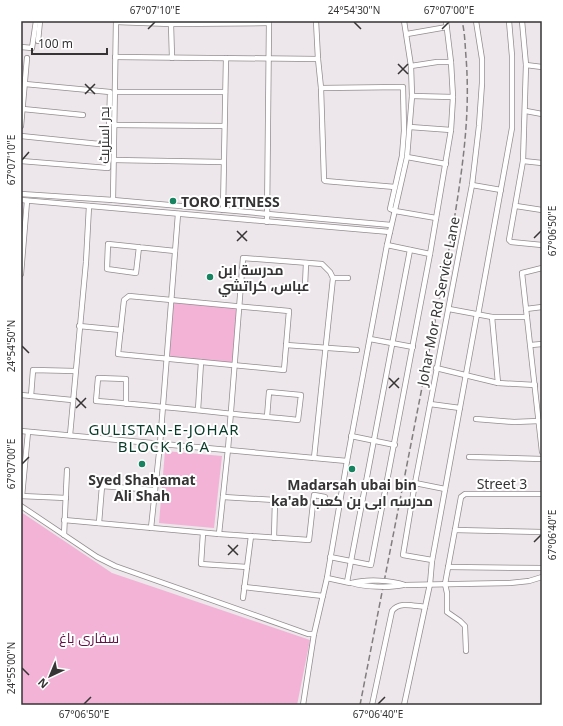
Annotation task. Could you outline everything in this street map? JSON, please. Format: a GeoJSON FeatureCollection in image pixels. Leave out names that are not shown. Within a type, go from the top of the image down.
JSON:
{"type":"FeatureCollection","features":[{"type":"Feature","properties":{"kind":"street"},"geometry":{"type":"LineString","coordinates":[[21,47],[32,48],[36,21]]}},
{"type":"Feature","properties":{"kind":"street"},"geometry":{"type":"LineString","coordinates":[[38,41],[40,21]]}},
{"type":"Feature","properties":{"kind":"street"},"geometry":{"type":"LineString","coordinates":[[316,21],[321,88],[324,181],[395,187]]}},
{"type":"Feature","properties":{"kind":"street"},"geometry":{"type":"LineString","coordinates":[[303,705],[314,634],[327,578],[387,245],[407,157],[412,96],[411,66],[404,21]]}},
{"type":"Feature","properties":{"kind":"street"},"geometry":{"type":"LineString","coordinates":[[330,558],[371,565],[383,498],[395,445],[451,130],[453,97],[451,62],[446,21]]}},
{"type":"Feature","properties":{"kind":"street","name":"Johar Mor Rd Service Lane"},"geometry":{"type":"LineString","coordinates":[[432,560],[403,555],[436,368],[449,309],[472,185],[479,126],[482,83],[482,59],[476,21]]}},
{"type":"Feature","properties":{"kind":"street"},"geometry":{"type":"LineString","coordinates":[[404,705],[430,584],[432,560],[512,128],[512,56],[509,21]]}},
{"type":"Feature","properties":{"kind":"street"},"geometry":{"type":"LineString","coordinates":[[522,21],[526,65],[526,111],[523,161],[510,241],[542,245],[542,242]]}},
{"type":"Feature","properties":{"kind":"street"},"geometry":{"type":"LineString","coordinates":[[116,22],[171,24],[269,22],[267,222]]}},
{"type":"Feature","properties":{"kind":"street","name":"بدر اسٹریٹ"},"geometry":{"type":"LineString","coordinates":[[113,200],[116,22]]}},
{"type":"Feature","properties":{"kind":"street"},"geometry":{"type":"LineString","coordinates":[[171,24],[172,58]]}},
{"type":"Feature","properties":{"kind":"street"},"geometry":{"type":"LineString","coordinates":[[407,34],[447,27]]}},
{"type":"Feature","properties":{"kind":"street"},"geometry":{"type":"LineString","coordinates":[[115,57],[318,59]]}},
{"type":"Feature","properties":{"kind":"street"},"geometry":{"type":"LineString","coordinates":[[21,126],[25,84],[23,76],[27,58]]}},
{"type":"Feature","properties":{"kind":"street"},"geometry":{"type":"LineString","coordinates":[[223,210],[226,58]]}},
{"type":"Feature","properties":{"kind":"street"},"geometry":{"type":"LineString","coordinates":[[411,66],[436,62],[451,62]]}},
{"type":"Feature","properties":{"kind":"street"},"geometry":{"type":"LineString","coordinates":[[526,65],[542,67]]}},
{"type":"Feature","properties":{"kind":"street"},"geometry":{"type":"LineString","coordinates":[[21,161],[108,168],[110,92],[25,84]]}},
{"type":"Feature","properties":{"kind":"street"},"geometry":{"type":"LineString","coordinates":[[321,88],[403,87],[404,132],[402,150],[390,209],[436,218]]}},
{"type":"Feature","properties":{"kind":"street"},"geometry":{"type":"LineString","coordinates":[[115,92],[225,92]]}},
{"type":"Feature","properties":{"kind":"street"},"geometry":{"type":"LineString","coordinates":[[412,96],[453,97]]}},
{"type":"Feature","properties":{"kind":"street"},"geometry":{"type":"LineString","coordinates":[[22,109],[83,115]]}},
{"type":"Feature","properties":{"kind":"street"},"geometry":{"type":"LineString","coordinates":[[526,111],[542,114]]}},
{"type":"Feature","properties":{"kind":"street"},"geometry":{"type":"LineString","coordinates":[[114,125],[224,126]]}},
{"type":"Feature","properties":{"kind":"street"},"geometry":{"type":"LineString","coordinates":[[410,127],[451,130]]}},
{"type":"Feature","properties":{"kind":"street"},"geometry":{"type":"LineString","coordinates":[[21,136],[109,145]]}},
{"type":"Feature","properties":{"kind":"street"},"geometry":{"type":"LineString","coordinates":[[407,157],[446,164]]}},
{"type":"Feature","properties":{"kind":"street"},"geometry":{"type":"LineString","coordinates":[[114,160],[223,162]]}},
{"type":"Feature","properties":{"kind":"street"},"geometry":{"type":"LineString","coordinates":[[523,161],[542,163]]}},
{"type":"Feature","properties":{"kind":"street"},"geometry":{"type":"LineString","coordinates":[[472,185],[501,190]]}},
{"type":"Feature","properties":{"kind":"street"},"geometry":{"type":"LineString","coordinates":[[21,194],[113,200],[391,225]]}},
{"type":"Feature","properties":{"kind":"street"},"geometry":{"type":"LineString","coordinates":[[21,200],[390,232]]}},
{"type":"Feature","properties":{"kind":"street"},"geometry":{"type":"LineString","coordinates":[[21,274],[28,201]]}},
{"type":"Feature","properties":{"kind":"street"},"geometry":{"type":"LineString","coordinates":[[70,435],[89,206]]}},
{"type":"Feature","properties":{"kind":"street"},"geometry":{"type":"LineString","coordinates":[[516,206],[542,210]]}},
{"type":"Feature","properties":{"kind":"street"},"geometry":{"type":"LineString","coordinates":[[151,528],[160,444],[178,214]]}},
{"type":"Feature","properties":{"kind":"street"},"geometry":{"type":"LineString","coordinates":[[139,247],[136,273],[107,269],[108,244],[139,247],[175,251]]}},
{"type":"Feature","properties":{"kind":"street"},"geometry":{"type":"LineString","coordinates":[[387,245],[430,254]]}},
{"type":"Feature","properties":{"kind":"street"},"geometry":{"type":"LineString","coordinates":[[350,582],[352,561],[410,250]]}},
{"type":"Feature","properties":{"kind":"street"},"geometry":{"type":"LineString","coordinates":[[219,534],[228,449],[243,258],[322,264],[330,272],[333,278],[314,458]]}},
{"type":"Feature","properties":{"kind":"street"},"geometry":{"type":"LineString","coordinates":[[284,286],[304,286],[306,263]]}},
{"type":"Feature","properties":{"kind":"street"},"geometry":{"type":"LineString","coordinates":[[542,268],[522,273],[542,452]]}},
{"type":"Feature","properties":{"kind":"street"},"geometry":{"type":"LineString","coordinates":[[333,278],[348,278]]}},
{"type":"Feature","properties":{"kind":"street"},"geometry":{"type":"LineString","coordinates":[[129,296],[171,300],[289,310],[284,370],[118,354],[124,300],[129,296]]}},
{"type":"Feature","properties":{"kind":"street"},"geometry":{"type":"LineString","coordinates":[[526,309],[542,307]]}},
{"type":"Feature","properties":{"kind":"street"},"geometry":{"type":"LineString","coordinates":[[449,309],[492,317],[528,317]]}},
{"type":"Feature","properties":{"kind":"street"},"geometry":{"type":"LineString","coordinates":[[492,317],[498,384]]}},
{"type":"Feature","properties":{"kind":"street"},"geometry":{"type":"LineString","coordinates":[[80,326],[121,330]]}},
{"type":"Feature","properties":{"kind":"street"},"geometry":{"type":"LineString","coordinates":[[370,339],[413,347]]}},
{"type":"Feature","properties":{"kind":"street"},"geometry":{"type":"LineString","coordinates":[[531,345],[542,344]]}},
{"type":"Feature","properties":{"kind":"street"},"geometry":{"type":"LineString","coordinates":[[286,345],[357,350]]}},
{"type":"Feature","properties":{"kind":"street"},"geometry":{"type":"LineString","coordinates":[[198,410],[201,362]]}},
{"type":"Feature","properties":{"kind":"street"},"geometry":{"type":"LineString","coordinates":[[436,368],[498,384],[534,385]]}},
{"type":"Feature","properties":{"kind":"street"},"geometry":{"type":"LineString","coordinates":[[31,396],[33,370],[75,371]]}},
{"type":"Feature","properties":{"kind":"street"},"geometry":{"type":"LineString","coordinates":[[126,404],[126,379],[98,378],[96,401],[163,408],[298,420],[301,395],[270,392],[267,417]]}},
{"type":"Feature","properties":{"kind":"street"},"geometry":{"type":"LineString","coordinates":[[21,395],[72,400]]}},
{"type":"Feature","properties":{"kind":"street"},"geometry":{"type":"LineString","coordinates":[[430,404],[460,408]]}},
{"type":"Feature","properties":{"kind":"street"},"geometry":{"type":"LineString","coordinates":[[476,419],[514,422],[539,421]]}},
{"type":"Feature","properties":{"kind":"street"},"geometry":{"type":"LineString","coordinates":[[21,431],[347,461]]}},
{"type":"Feature","properties":{"kind":"street"},"geometry":{"type":"LineString","coordinates":[[28,432],[22,496],[66,498]]}},
{"type":"Feature","properties":{"kind":"street"},"geometry":{"type":"LineString","coordinates":[[352,436],[395,445]]}},
{"type":"Feature","properties":{"kind":"street"},"geometry":{"type":"LineString","coordinates":[[469,457],[542,459]]}},
{"type":"Feature","properties":{"kind":"street"},"geometry":{"type":"LineString","coordinates":[[64,535],[67,470]]}},
{"type":"Feature","properties":{"kind":"street"},"geometry":{"type":"LineString","coordinates":[[415,483],[445,489]]}},
{"type":"Feature","properties":{"kind":"street"},"geometry":{"type":"LineString","coordinates":[[99,523],[102,486],[155,490]]}},
{"type":"Feature","properties":{"kind":"street","name":"Street 3"},"geometry":{"type":"LineString","coordinates":[[455,530],[463,495],[465,494],[542,494]]}},
{"type":"Feature","properties":{"kind":"street"},"geometry":{"type":"LineString","coordinates":[[64,520],[219,534],[309,540],[314,495],[325,496]]}},
{"type":"Feature","properties":{"kind":"street"},"geometry":{"type":"LineString","coordinates":[[223,497],[274,500],[274,538]]}},
{"type":"Feature","properties":{"kind":"street"},"geometry":{"type":"LineString","coordinates":[[21,506],[97,557],[115,566],[308,634],[314,634]]}},
{"type":"Feature","properties":{"kind":"street"},"geometry":{"type":"LineString","coordinates":[[466,651],[465,626],[447,612],[447,592],[445,584],[455,530],[542,532]]}},
{"type":"Feature","properties":{"kind":"street"},"geometry":{"type":"LineString","coordinates":[[204,532],[201,564],[247,567]]}},
{"type":"Feature","properties":{"kind":"street"},"geometry":{"type":"LineString","coordinates":[[243,598],[251,536]]}},
{"type":"Feature","properties":{"kind":"street"},"geometry":{"type":"LineString","coordinates":[[448,567],[542,568]]}},
{"type":"Feature","properties":{"kind":"street"},"geometry":{"type":"LineString","coordinates":[[327,578],[350,582],[395,582],[405,585],[510,583],[542,577]]}},
{"type":"Feature","properties":{"kind":"street"},"geometry":{"type":"LineString","coordinates":[[244,587],[323,596]]}},
{"type":"Feature","properties":{"kind":"street"},"geometry":{"type":"LineString","coordinates":[[372,705],[392,611],[399,605],[425,607]]}},
{"type":"Feature","properties":{"kind":"green space"},"geometry":{"type":"Polygon","coordinates":[[[171,300],[239,306],[234,365],[167,359],[171,300]]]}},
{"type":"Feature","properties":{"kind":"green space"},"geometry":{"type":"Polygon","coordinates":[[[165,451],[222,456],[214,528],[159,523],[165,451]]]}},
{"type":"Feature","properties":{"kind":"green space","name":"سفاری باغ"},"geometry":{"type":"Polygon","coordinates":[[[21,512],[112,573],[310,640],[297,705],[21,705],[21,512]]]}},
{"type":"Feature","properties":{"kind":"railway"},"geometry":{"type":"LineString","coordinates":[[360,705],[451,239],[458,194],[464,148],[467,103],[466,57],[462,21]]}},
{"type":"Feature","properties":{"kind":"place","name":"TORO FITNESS"},"geometry":{"type":"Point","coordinates":[173,201]}},
{"type":"Feature","properties":{"kind":"place","name":"مدرسة ابن عباس، كراتشي"},"geometry":{"type":"Point","coordinates":[210,277]}},
{"type":"Feature","properties":{"kind":"place","name":"Syed Shahamat Ali Shah"},"geometry":{"type":"Point","coordinates":[142,464]}},
{"type":"Feature","properties":{"kind":"place","name":"Madarsah ubai bin ka'ab مدرسہ ابی بن کعب"},"geometry":{"type":"Point","coordinates":[352,469]}},
{"type":"Feature","properties":{"kind":"district","name":"GULISTAN-E-JOHAR BLOCK 16 A"},"geometry":{"type":"Point","coordinates":[164,438]}}]}
